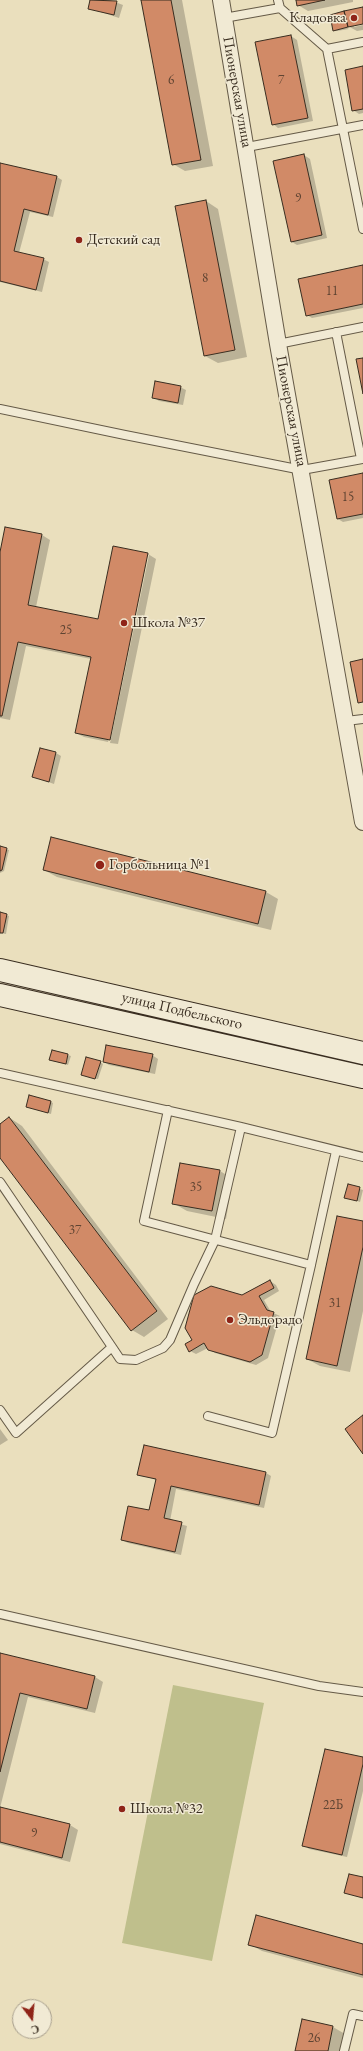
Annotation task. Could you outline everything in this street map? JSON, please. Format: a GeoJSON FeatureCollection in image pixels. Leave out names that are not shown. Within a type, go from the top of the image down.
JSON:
{"type":"FeatureCollection","features":[{"type":"Feature","properties":{"kind":"main road","name":"улица Подбельского"},"geometry":{"type":"LineString","coordinates":[[0,970],[363,1053]]}},
{"type":"Feature","properties":{"kind":"main road","name":"улица Подбельского"},"geometry":{"type":"LineString","coordinates":[[0,995],[363,1077]]}},
{"type":"Feature","properties":{"kind":"street","name":"Пионерская улица"},"geometry":{"type":"LineString","coordinates":[[222,0],[278,344],[302,470],[363,822]]}},
{"type":"Feature","properties":{"kind":"lane"},"geometry":{"type":"LineString","coordinates":[[224,18],[279,4],[327,49],[363,229]]}},
{"type":"Feature","properties":{"kind":"lane"},"geometry":{"type":"LineString","coordinates":[[327,49],[363,42]]}},
{"type":"Feature","properties":{"kind":"lane"},"geometry":{"type":"LineString","coordinates":[[247,147],[363,125]]}},
{"type":"Feature","properties":{"kind":"lane"},"geometry":{"type":"LineString","coordinates":[[278,344],[363,327]]}},
{"type":"Feature","properties":{"kind":"lane"},"geometry":{"type":"LineString","coordinates":[[0,409],[125,436],[302,470],[362,459],[336,332]]}},
{"type":"Feature","properties":{"kind":"lane"},"geometry":{"type":"LineString","coordinates":[[346,721],[363,719]]}},
{"type":"Feature","properties":{"kind":"lane"},"geometry":{"type":"LineString","coordinates":[[0,1073],[241,1126],[363,1157]]}},
{"type":"Feature","properties":{"kind":"lane"},"geometry":{"type":"LineString","coordinates":[[168,1110],[144,1221],[311,1265]]}},
{"type":"Feature","properties":{"kind":"lane"},"geometry":{"type":"LineString","coordinates":[[0,1182],[120,1359],[136,1360],[162,1348],[170,1340],[215,1240],[241,1126]]}},
{"type":"Feature","properties":{"kind":"lane"},"geometry":{"type":"LineString","coordinates":[[208,1416],[272,1433],[336,1151]]}},
{"type":"Feature","properties":{"kind":"lane"},"geometry":{"type":"LineString","coordinates":[[0,1410],[16,1433],[112,1347]]}},
{"type":"Feature","properties":{"kind":"lane"},"geometry":{"type":"LineString","coordinates":[[0,1614],[304,1682],[363,1692]]}},
{"type":"Feature","properties":{"kind":"lane"},"geometry":{"type":"LineString","coordinates":[[344,2051],[353,2014],[363,2016]]}},
{"type":"Feature","properties":{"kind":"green space"},"geometry":{"type":"Polygon","coordinates":[[[173,1685],[264,1703],[212,1961],[122,1943],[173,1685]]]}},
{"type":"Feature","properties":{"kind":"building"},"geometry":{"type":"Polygon","coordinates":[[[90,0],[117,1],[114,15],[88,9],[90,0]]]}},
{"type":"Feature","properties":{"kind":"building"},"geometry":{"type":"Polygon","coordinates":[[[141,0],[171,0],[201,160],[172,165],[141,0]]]}},
{"type":"Feature","properties":{"kind":"building"},"geometry":{"type":"Polygon","coordinates":[[[296,0],[325,0],[297,6],[296,0]]]}},
{"type":"Feature","properties":{"kind":"building","name":"Кладовка"},"geometry":{"type":"Polygon","coordinates":[[[363,7],[363,24],[348,27],[344,11],[363,7]]]}},
{"type":"Feature","properties":{"kind":"building"},"geometry":{"type":"Polygon","coordinates":[[[344,11],[348,27],[333,31],[330,15],[344,11]]]}},
{"type":"Feature","properties":{"kind":"building"},"geometry":{"type":"Polygon","coordinates":[[[291,35],[308,118],[272,125],[255,42],[291,35]]]}},
{"type":"Feature","properties":{"kind":"building"},"geometry":{"type":"Polygon","coordinates":[[[363,66],[363,109],[352,111],[345,70],[363,66]]]}},
{"type":"Feature","properties":{"kind":"building"},"geometry":{"type":"Polygon","coordinates":[[[304,154],[322,235],[291,242],[273,161],[304,154]]]}},
{"type":"Feature","properties":{"kind":"building"},"geometry":{"type":"Polygon","coordinates":[[[0,163],[57,176],[48,215],[24,209],[14,251],[44,258],[36,290],[0,281],[0,163]]]}},
{"type":"Feature","properties":{"kind":"building"},"geometry":{"type":"Polygon","coordinates":[[[206,200],[235,350],[204,356],[175,206],[206,200]]]}},
{"type":"Feature","properties":{"kind":"building"},"geometry":{"type":"Polygon","coordinates":[[[363,265],[363,304],[306,316],[298,279],[363,265]]]}},
{"type":"Feature","properties":{"kind":"building"},"geometry":{"type":"Polygon","coordinates":[[[363,358],[363,394],[356,359],[363,358]]]}},
{"type":"Feature","properties":{"kind":"building"},"geometry":{"type":"Polygon","coordinates":[[[155,381],[181,386],[178,403],[152,398],[155,381]]]}},
{"type":"Feature","properties":{"kind":"building"},"geometry":{"type":"Polygon","coordinates":[[[363,473],[363,514],[337,519],[329,480],[363,473]]]}},
{"type":"Feature","properties":{"kind":"building"},"geometry":{"type":"Polygon","coordinates":[[[5,527],[42,534],[28,605],[98,619],[113,546],[148,553],[110,740],[75,733],[91,657],[18,642],[2,716],[0,716],[0,552],[5,527]]]}},
{"type":"Feature","properties":{"kind":"building"},"geometry":{"type":"Polygon","coordinates":[[[363,659],[363,702],[358,703],[350,662],[363,659]]]}},
{"type":"Feature","properties":{"kind":"building"},"geometry":{"type":"Polygon","coordinates":[[[40,748],[56,752],[49,782],[32,777],[40,748]]]}},
{"type":"Feature","properties":{"kind":"building"},"geometry":{"type":"Polygon","coordinates":[[[51,837],[266,891],[258,924],[43,870],[51,837]]]}},
{"type":"Feature","properties":{"kind":"building"},"geometry":{"type":"Polygon","coordinates":[[[0,846],[7,848],[2,870],[0,871],[0,846]]]}},
{"type":"Feature","properties":{"kind":"building"},"geometry":{"type":"Polygon","coordinates":[[[0,912],[7,914],[3,933],[0,933],[0,912]]]}},
{"type":"Feature","properties":{"kind":"building"},"geometry":{"type":"Polygon","coordinates":[[[106,1045],[153,1054],[149,1072],[103,1062],[106,1045]]]}},
{"type":"Feature","properties":{"kind":"building"},"geometry":{"type":"Polygon","coordinates":[[[52,1050],[68,1054],[66,1064],[49,1060],[52,1050]]]}},
{"type":"Feature","properties":{"kind":"building"},"geometry":{"type":"Polygon","coordinates":[[[86,1057],[101,1061],[95,1079],[81,1075],[86,1057]]]}},
{"type":"Feature","properties":{"kind":"building"},"geometry":{"type":"Polygon","coordinates":[[[29,1095],[51,1101],[48,1113],[26,1107],[29,1095]]]}},
{"type":"Feature","properties":{"kind":"building"},"geometry":{"type":"Polygon","coordinates":[[[9,1117],[157,1311],[131,1331],[0,1158],[0,1124],[9,1117]]]}},
{"type":"Feature","properties":{"kind":"building"},"geometry":{"type":"Polygon","coordinates":[[[180,1163],[220,1170],[212,1211],[172,1204],[180,1163]]]}},
{"type":"Feature","properties":{"kind":"building"},"geometry":{"type":"Polygon","coordinates":[[[348,1184],[360,1187],[357,1201],[344,1198],[348,1184]]]}},
{"type":"Feature","properties":{"kind":"building"},"geometry":{"type":"Polygon","coordinates":[[[337,1216],[363,1221],[363,1247],[337,1366],[306,1359],[337,1216]]]}},
{"type":"Feature","properties":{"kind":"building","name":"Эльдорадо"},"geometry":{"type":"Polygon","coordinates":[[[270,1280],[274,1288],[259,1296],[267,1310],[274,1312],[262,1355],[250,1362],[208,1350],[204,1343],[189,1352],[185,1344],[192,1340],[185,1328],[194,1295],[211,1286],[242,1295],[270,1280]]]}},
{"type":"Feature","properties":{"kind":"building"},"geometry":{"type":"Polygon","coordinates":[[[363,1415],[363,1454],[345,1429],[363,1415]]]}},
{"type":"Feature","properties":{"kind":"building"},"geometry":{"type":"Polygon","coordinates":[[[144,1445],[266,1472],[259,1505],[171,1486],[164,1518],[182,1522],[175,1552],[121,1540],[128,1506],[149,1510],[156,1479],[137,1475],[144,1445]]]}},
{"type":"Feature","properties":{"kind":"building"},"geometry":{"type":"Polygon","coordinates":[[[0,1653],[95,1676],[87,1709],[20,1693],[0,1772],[0,1653]]]}},
{"type":"Feature","properties":{"kind":"building"},"geometry":{"type":"Polygon","coordinates":[[[325,1749],[363,1757],[363,1764],[342,1855],[302,1846],[325,1749]]]}},
{"type":"Feature","properties":{"kind":"building"},"geometry":{"type":"Polygon","coordinates":[[[0,1807],[70,1824],[62,1858],[0,1842],[0,1807]]]}},
{"type":"Feature","properties":{"kind":"building"},"geometry":{"type":"Polygon","coordinates":[[[349,1874],[363,1877],[363,1898],[344,1893],[349,1874]]]}},
{"type":"Feature","properties":{"kind":"building"},"geometry":{"type":"Polygon","coordinates":[[[256,1915],[363,1944],[363,1975],[248,1945],[256,1915]]]}},
{"type":"Feature","properties":{"kind":"building"},"geometry":{"type":"Polygon","coordinates":[[[302,2019],[333,2026],[328,2051],[295,2051],[302,2019]]]}},
{"type":"Feature","properties":{"kind":"place","name":"Кладовка"},"geometry":{"type":"Point","coordinates":[354,18]}},
{"type":"Feature","properties":{"kind":"place","name":"Детский сад"},"geometry":{"type":"Point","coordinates":[79,240]}},
{"type":"Feature","properties":{"kind":"place","name":"Школа №37"},"geometry":{"type":"Point","coordinates":[124,623]}},
{"type":"Feature","properties":{"kind":"place","name":"Горбольница №1"},"geometry":{"type":"Point","coordinates":[100,865]}},
{"type":"Feature","properties":{"kind":"place","name":"Эльдорадо"},"geometry":{"type":"Point","coordinates":[230,1320]}},
{"type":"Feature","properties":{"kind":"place","name":"Школа №32"},"geometry":{"type":"Point","coordinates":[122,1809]}}]}
